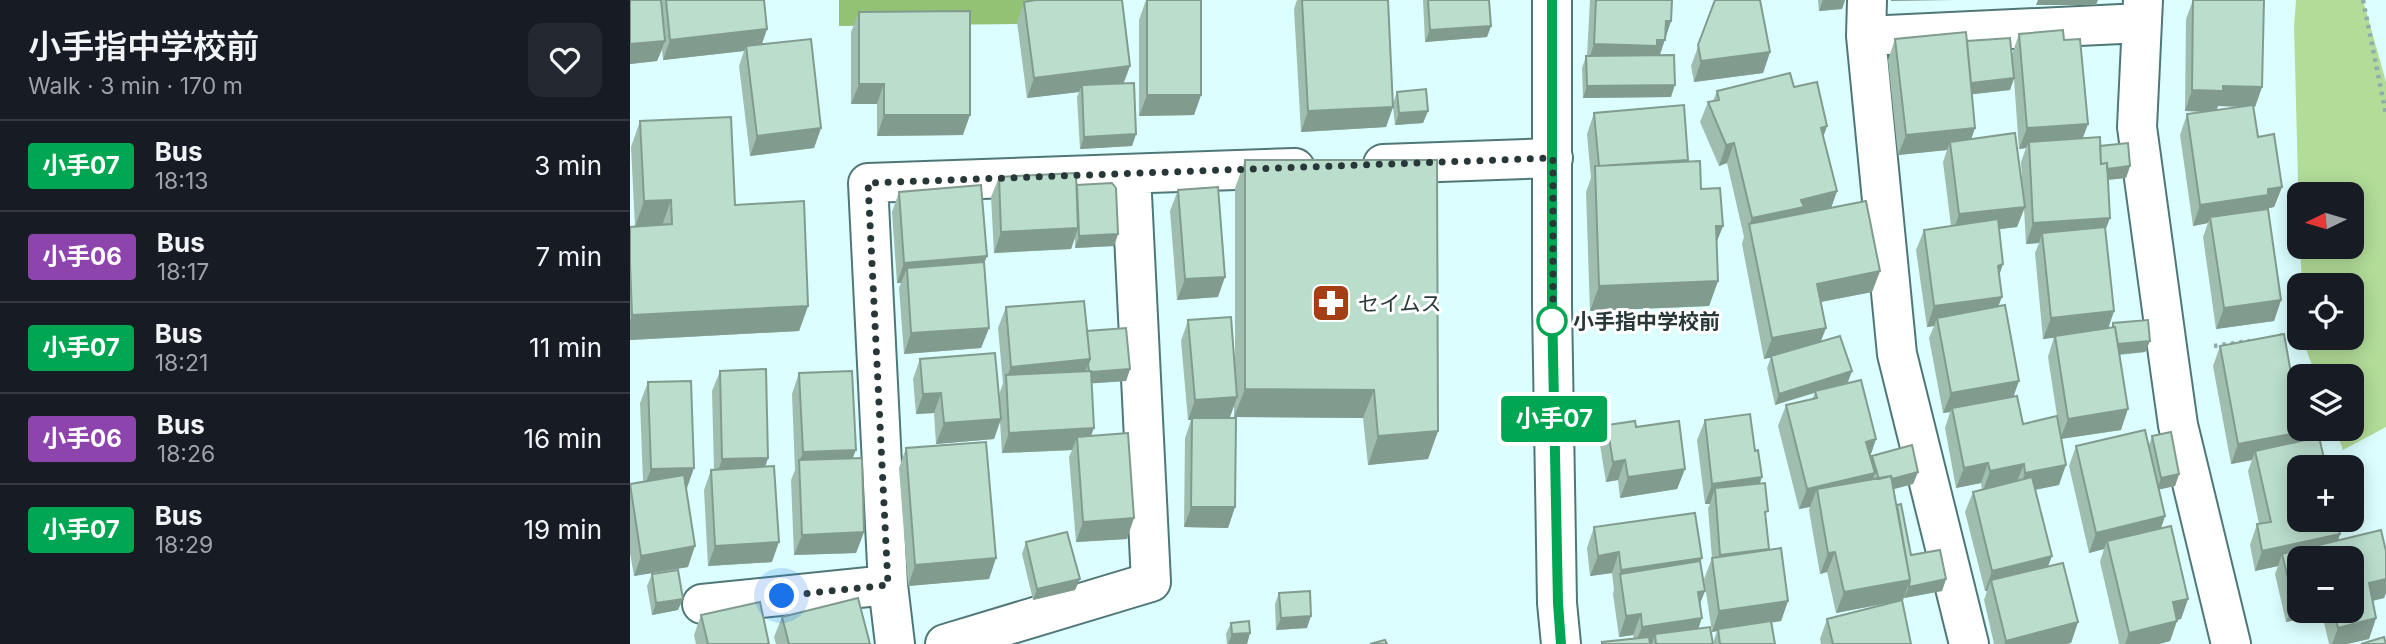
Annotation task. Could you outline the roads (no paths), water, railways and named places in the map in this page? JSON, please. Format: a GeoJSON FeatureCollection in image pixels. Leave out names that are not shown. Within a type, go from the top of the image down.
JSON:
{"type":"FeatureCollection","features":[{"type":"Feature","properties":{"kind":"street"},"geometry":{"type":"LineString","coordinates":[[1552,0],[1552,318],[1557,590],[1561,644]]}},
{"type":"Feature","properties":{"kind":"street"},"geometry":{"type":"LineString","coordinates":[[1969,644],[1896,354],[1866,18],[2142,12],[2137,127],[2168,354],[2178,425],[2231,644]]}},
{"type":"Feature","properties":{"kind":"street"},"geometry":{"type":"LineString","coordinates":[[895,644],[888,585],[868,183],[1553,158]]}},
{"type":"Feature","properties":{"kind":"street"},"geometry":{"type":"LineString","coordinates":[[945,644],[1151,582],[1131,174]]}},
{"type":"Feature","properties":{"kind":"street"},"geometry":{"type":"LineString","coordinates":[[702,604],[888,585]]}},
{"type":"Feature","properties":{"kind":"place","name":"セイムス"},"geometry":{"type":"Point","coordinates":[1331,303]}},
{"type":"Feature","properties":{"kind":"place","name":"小手指中学校前"},"geometry":{"type":"Point","coordinates":[1552,321]}}]}
